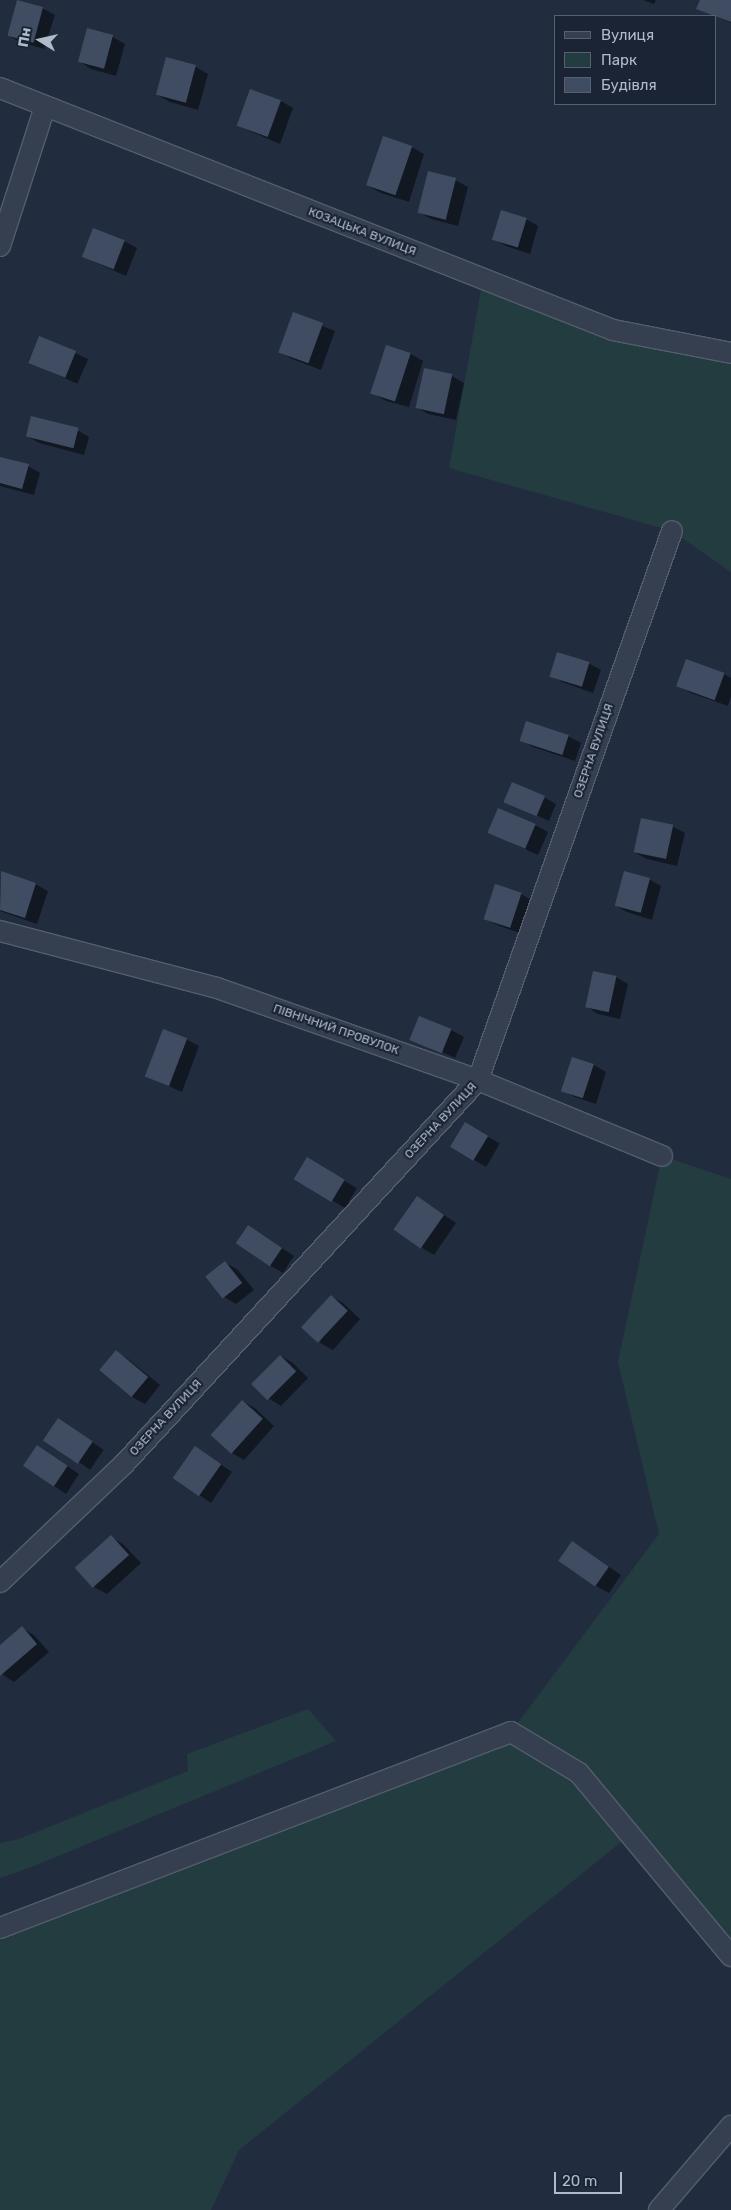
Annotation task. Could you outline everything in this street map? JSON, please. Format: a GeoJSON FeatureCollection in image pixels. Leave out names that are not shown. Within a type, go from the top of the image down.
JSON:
{"type":"FeatureCollection","features":[{"type":"Feature","properties":{"kind":"street","name":"КОЗАЦЬКА ВУЛИЦЯ"},"geometry":{"type":"LineString","coordinates":[[0,88],[613,330],[731,353]]}},
{"type":"Feature","properties":{"kind":"street"},"geometry":{"type":"LineString","coordinates":[[0,246],[45,107]]}},
{"type":"Feature","properties":{"kind":"street","name":"ОЗЕРНА ВУЛИЦЯ"},"geometry":{"type":"LineString","coordinates":[[0,1582],[124,1464],[478,1080],[672,531]]}},
{"type":"Feature","properties":{"kind":"street","name":"ПІВНІЧНИЙ ПРОВУЛОК"},"geometry":{"type":"LineString","coordinates":[[0,932],[217,988],[478,1080],[662,1156]]}},
{"type":"Feature","properties":{"kind":"street"},"geometry":{"type":"LineString","coordinates":[[0,1928],[510,1732],[579,1773],[731,1956]]}},
{"type":"Feature","properties":{"kind":"street"},"geometry":{"type":"LineString","coordinates":[[659,2210],[731,2126]]}},
{"type":"Feature","properties":{"kind":"green space"},"geometry":{"type":"Polygon","coordinates":[[[483,279],[613,330],[731,353],[731,572],[672,531],[449,468],[483,279]]]}},
{"type":"Feature","properties":{"kind":"green space"},"geometry":{"type":"Polygon","coordinates":[[[662,1156],[731,1179],[731,1956],[630,1835],[239,2150],[211,2210],[0,2210],[0,1928],[511,1732],[659,1534],[618,1362],[662,1156]]]}},
{"type":"Feature","properties":{"kind":"green space"},"geometry":{"type":"Polygon","coordinates":[[[308,1709],[336,1741],[29,1868],[0,1878],[0,1843],[19,1839],[188,1771],[187,1754],[308,1709]]]}},
{"type":"Feature","properties":{"kind":"building"},"geometry":{"type":"Polygon","coordinates":[[[17,0],[43,7],[34,43],[7,36],[17,0]]]}},
{"type":"Feature","properties":{"kind":"building"},"geometry":{"type":"Polygon","coordinates":[[[700,0],[731,0],[731,22],[716,15],[696,9],[700,0]]]}},
{"type":"Feature","properties":{"kind":"building"},"geometry":{"type":"Polygon","coordinates":[[[87,28],[113,35],[104,69],[78,62],[87,28]]]}},
{"type":"Feature","properties":{"kind":"building"},"geometry":{"type":"Polygon","coordinates":[[[166,57],[196,65],[186,103],[156,95],[166,57]]]}},
{"type":"Feature","properties":{"kind":"building"},"geometry":{"type":"Polygon","coordinates":[[[250,89],[281,100],[268,137],[237,126],[250,89]]]}},
{"type":"Feature","properties":{"kind":"building"},"geometry":{"type":"Polygon","coordinates":[[[383,136],[412,146],[395,195],[366,185],[383,136]]]}},
{"type":"Feature","properties":{"kind":"building"},"geometry":{"type":"Polygon","coordinates":[[[428,171],[456,178],[446,220],[418,213],[428,171]]]}},
{"type":"Feature","properties":{"kind":"building"},"geometry":{"type":"Polygon","coordinates":[[[501,210],[527,218],[518,248],[492,240],[501,210]]]}},
{"type":"Feature","properties":{"kind":"building"},"geometry":{"type":"Polygon","coordinates":[[[93,228],[125,240],[114,269],[82,257],[93,228]]]}},
{"type":"Feature","properties":{"kind":"building"},"geometry":{"type":"Polygon","coordinates":[[[293,312],[323,323],[308,363],[278,352],[293,312]]]}},
{"type":"Feature","properties":{"kind":"building"},"geometry":{"type":"Polygon","coordinates":[[[39,336],[76,351],[65,378],[28,363],[39,336]]]}},
{"type":"Feature","properties":{"kind":"building"},"geometry":{"type":"Polygon","coordinates":[[[386,345],[411,353],[395,402],[370,394],[386,345]]]}},
{"type":"Feature","properties":{"kind":"building"},"geometry":{"type":"Polygon","coordinates":[[[424,368],[452,374],[444,414],[415,408],[424,368]]]}},
{"type":"Feature","properties":{"kind":"building"},"geometry":{"type":"Polygon","coordinates":[[[31,416],[79,428],[73,448],[26,436],[31,416]]]}},
{"type":"Feature","properties":{"kind":"building"},"geometry":{"type":"Polygon","coordinates":[[[0,457],[29,464],[22,489],[0,483],[0,457]]]}},
{"type":"Feature","properties":{"kind":"building"},"geometry":{"type":"Polygon","coordinates":[[[557,652],[590,662],[582,687],[549,677],[557,652]]]}},
{"type":"Feature","properties":{"kind":"building"},"geometry":{"type":"Polygon","coordinates":[[[686,659],[725,673],[715,700],[676,686],[686,659]]]}},
{"type":"Feature","properties":{"kind":"building"},"geometry":{"type":"Polygon","coordinates":[[[526,721],[569,735],[562,755],[520,741],[526,721]]]}},
{"type":"Feature","properties":{"kind":"building"},"geometry":{"type":"Polygon","coordinates":[[[512,782],[545,796],[537,816],[503,802],[512,782]]]}},
{"type":"Feature","properties":{"kind":"building"},"geometry":{"type":"Polygon","coordinates":[[[498,808],[536,824],[525,849],[487,833],[498,808]]]}},
{"type":"Feature","properties":{"kind":"building"},"geometry":{"type":"Polygon","coordinates":[[[641,818],[673,825],[666,859],[634,852],[641,818]]]}},
{"type":"Feature","properties":{"kind":"building"},"geometry":{"type":"Polygon","coordinates":[[[1,871],[36,883],[25,918],[0,910],[1,871]]]}},
{"type":"Feature","properties":{"kind":"building"},"geometry":{"type":"Polygon","coordinates":[[[624,871],[650,878],[641,913],[615,906],[624,871]]]}},
{"type":"Feature","properties":{"kind":"building"},"geometry":{"type":"Polygon","coordinates":[[[495,884],[522,893],[510,928],[484,919],[495,884]]]}},
{"type":"Feature","properties":{"kind":"building"},"geometry":{"type":"Polygon","coordinates":[[[593,971],[616,976],[609,1012],[585,1007],[593,971]]]}},
{"type":"Feature","properties":{"kind":"building"},"geometry":{"type":"Polygon","coordinates":[[[419,1016],[451,1029],[442,1053],[409,1040],[419,1016]]]}},
{"type":"Feature","properties":{"kind":"building"},"geometry":{"type":"Polygon","coordinates":[[[163,1029],[187,1038],[169,1086],[145,1077],[163,1029]]]}},
{"type":"Feature","properties":{"kind":"building"},"geometry":{"type":"Polygon","coordinates":[[[572,1057],[594,1064],[583,1098],[561,1091],[572,1057]]]}},
{"type":"Feature","properties":{"kind":"building"},"geometry":{"type":"Polygon","coordinates":[[[465,1122],[488,1136],[473,1161],[450,1147],[465,1122]]]}},
{"type":"Feature","properties":{"kind":"building"},"geometry":{"type":"Polygon","coordinates":[[[307,1157],[345,1180],[331,1202],[294,1179],[307,1157]]]}},
{"type":"Feature","properties":{"kind":"building"},"geometry":{"type":"Polygon","coordinates":[[[417,1196],[444,1215],[421,1249],[393,1230],[417,1196]]]}},
{"type":"Feature","properties":{"kind":"building"},"geometry":{"type":"Polygon","coordinates":[[[248,1225],[282,1248],[270,1266],[236,1243],[248,1225]]]}},
{"type":"Feature","properties":{"kind":"building"},"geometry":{"type":"Polygon","coordinates":[[[225,1261],[242,1283],[223,1298],[205,1276],[225,1261]]]}},
{"type":"Feature","properties":{"kind":"building"},"geometry":{"type":"Polygon","coordinates":[[[331,1295],[348,1311],[318,1343],[301,1327],[331,1295]]]}},
{"type":"Feature","properties":{"kind":"building"},"geometry":{"type":"Polygon","coordinates":[[[116,1350],[148,1377],[131,1397],[99,1370],[116,1350]]]}},
{"type":"Feature","properties":{"kind":"building"},"geometry":{"type":"Polygon","coordinates":[[[280,1355],[296,1371],[267,1400],[251,1384],[280,1355]]]}},
{"type":"Feature","properties":{"kind":"building"},"geometry":{"type":"Polygon","coordinates":[[[242,1400],[263,1419],[231,1454],[211,1435],[242,1400]]]}},
{"type":"Feature","properties":{"kind":"building"},"geometry":{"type":"Polygon","coordinates":[[[58,1418],[93,1441],[78,1464],[43,1440],[58,1418]]]}},
{"type":"Feature","properties":{"kind":"building"},"geometry":{"type":"Polygon","coordinates":[[[37,1445],[68,1466],[54,1486],[23,1466],[37,1445]]]}},
{"type":"Feature","properties":{"kind":"building"},"geometry":{"type":"Polygon","coordinates":[[[195,1446],[221,1464],[199,1496],[173,1478],[195,1446]]]}},
{"type":"Feature","properties":{"kind":"building"},"geometry":{"type":"Polygon","coordinates":[[[111,1535],[129,1555],[93,1588],[75,1568],[111,1535]]]}},
{"type":"Feature","properties":{"kind":"building"},"geometry":{"type":"Polygon","coordinates":[[[572,1541],[609,1567],[595,1586],[558,1561],[572,1541]]]}},
{"type":"Feature","properties":{"kind":"building"},"geometry":{"type":"Polygon","coordinates":[[[22,1626],[37,1644],[0,1676],[0,1645],[22,1626]]]}}]}
